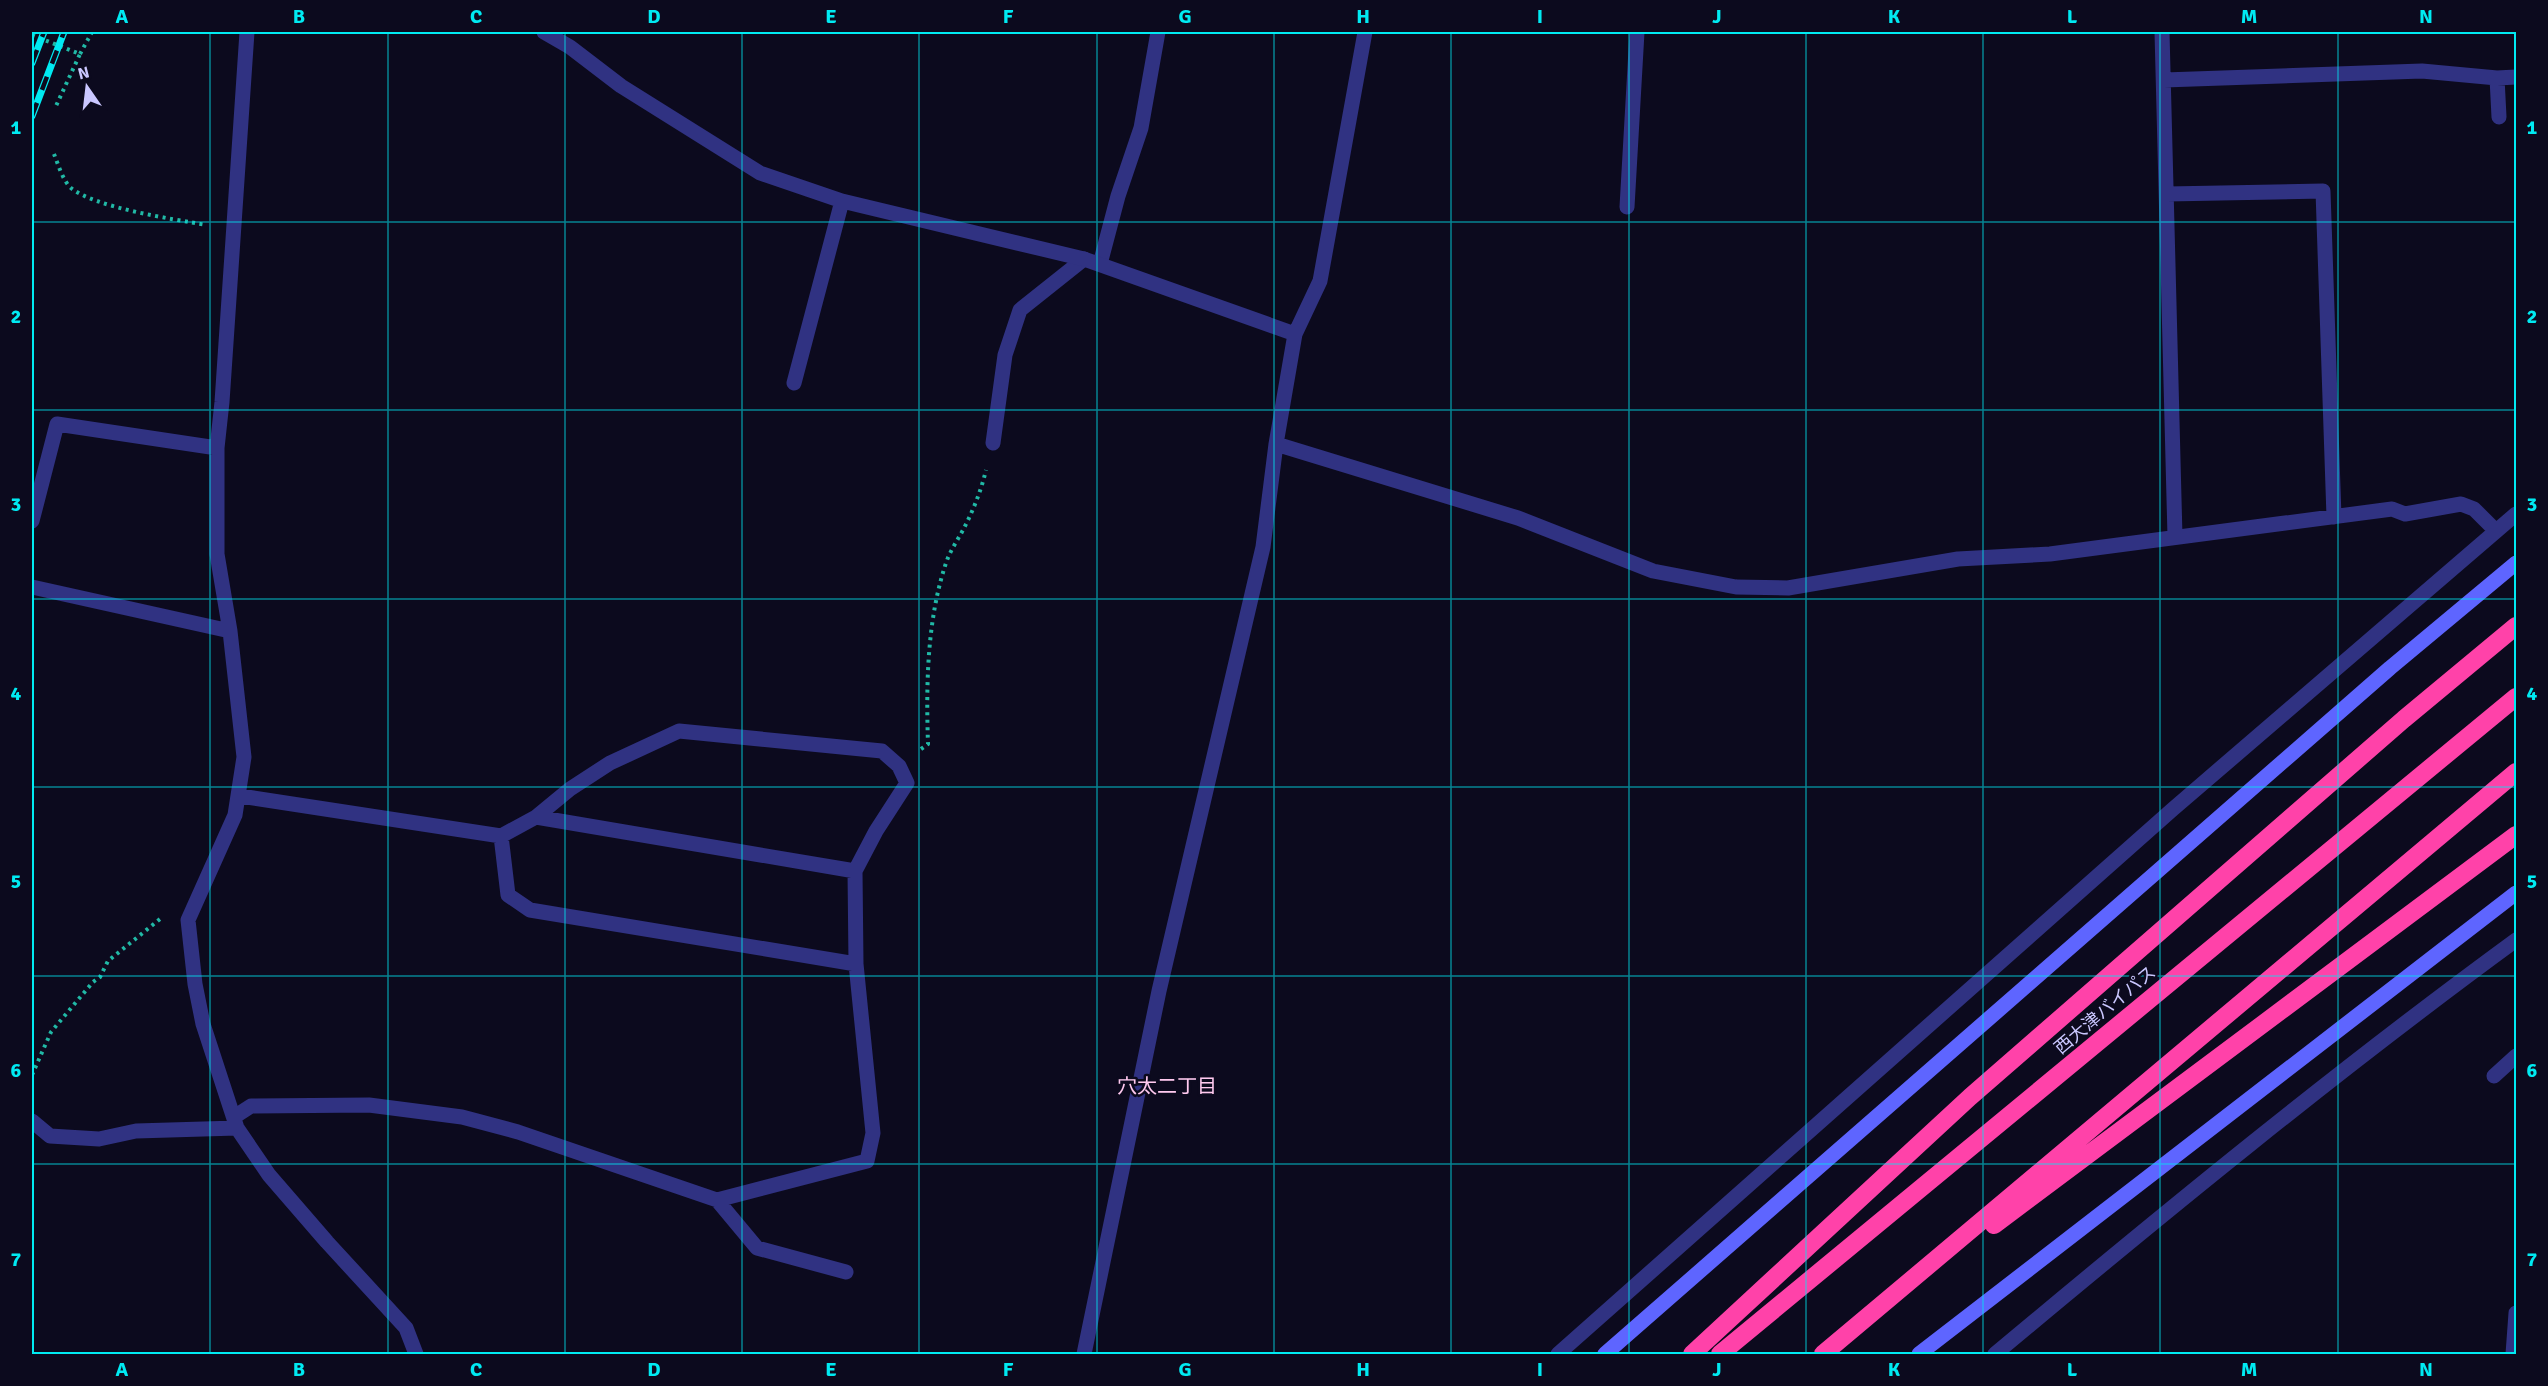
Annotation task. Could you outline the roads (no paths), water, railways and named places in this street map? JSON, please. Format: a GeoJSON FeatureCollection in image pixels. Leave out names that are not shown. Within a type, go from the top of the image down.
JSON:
{"type":"FeatureCollection","features":[{"type":"Feature","properties":{"kind":"highway"},"geometry":{"type":"LineString","coordinates":[[1692,1354],[1970,1097],[2404,719],[2517,626]]}},
{"type":"Feature","properties":{"kind":"highway","name":"西大津バイパス"},"geometry":{"type":"LineString","coordinates":[[1720,1354],[2517,697]]}},
{"type":"Feature","properties":{"kind":"highway"},"geometry":{"type":"LineString","coordinates":[[1823,1354],[2517,772]]}},
{"type":"Feature","properties":{"kind":"highway"},"geometry":{"type":"LineString","coordinates":[[1844,1337],[2517,835]]}},
{"type":"Feature","properties":{"kind":"street"},"geometry":{"type":"LineString","coordinates":[[247,32],[217,448],[217,554],[230,631],[244,758],[240,796],[235,815],[188,920],[195,984],[203,1024],[236,1123],[269,1175],[406,1328],[416,1354]]}},
{"type":"Feature","properties":{"kind":"street"},"geometry":{"type":"LineString","coordinates":[[544,32],[570,47],[621,86],[760,173],[842,201],[1084,259],[1295,334]]}},
{"type":"Feature","properties":{"kind":"street"},"geometry":{"type":"LineString","coordinates":[[1100,264],[1118,196],[1141,128],[1158,32]]}},
{"type":"Feature","properties":{"kind":"street"},"geometry":{"type":"LineString","coordinates":[[1084,1354],[1160,991],[1263,547],[1276,444],[1295,334],[1320,281],[1365,32]]}},
{"type":"Feature","properties":{"kind":"street"},"geometry":{"type":"LineString","coordinates":[[1627,207],[1637,32]]}},
{"type":"Feature","properties":{"kind":"street"},"geometry":{"type":"LineString","coordinates":[[2162,32],[2175,537]]}},
{"type":"Feature","properties":{"kind":"street"},"geometry":{"type":"LineString","coordinates":[[2164,80],[2422,71],[2498,78],[2517,77]]}},
{"type":"Feature","properties":{"kind":"street"},"geometry":{"type":"LineString","coordinates":[[2498,78],[2499,117]]}},
{"type":"Feature","properties":{"kind":"street"},"geometry":{"type":"LineString","coordinates":[[2167,194],[2323,191],[2334,517]]}},
{"type":"Feature","properties":{"kind":"street"},"geometry":{"type":"LineString","coordinates":[[794,383],[842,201]]}},
{"type":"Feature","properties":{"kind":"street"},"geometry":{"type":"LineString","coordinates":[[993,444],[1005,355],[1020,310],[1084,259]]}},
{"type":"Feature","properties":{"kind":"street"},"geometry":{"type":"LineString","coordinates":[[32,521],[57,424],[217,448]]}},
{"type":"Feature","properties":{"kind":"street"},"geometry":{"type":"LineString","coordinates":[[1276,444],[1518,518],[1653,571],[1736,587],[1788,588],[1958,559],[2050,554],[2392,509],[2405,514],[2461,504],[2474,509],[2496,531]]}},
{"type":"Feature","properties":{"kind":"street"},"geometry":{"type":"LineString","coordinates":[[1558,1354],[2164,817],[2517,514]]}},
{"type":"Feature","properties":{"kind":"street"},"geometry":{"type":"LineString","coordinates":[[1605,1354],[2390,668],[2517,563]]}},
{"type":"Feature","properties":{"kind":"street"},"geometry":{"type":"LineString","coordinates":[[32,587],[230,631]]}},
{"type":"Feature","properties":{"kind":"street"},"geometry":{"type":"LineString","coordinates":[[240,796],[501,836],[536,817],[570,789],[610,763],[679,731],[882,751],[899,766],[907,783],[876,831],[855,871],[856,964],[873,1133],[867,1161],[717,1200]]}},
{"type":"Feature","properties":{"kind":"street"},"geometry":{"type":"LineString","coordinates":[[536,817],[855,871]]}},
{"type":"Feature","properties":{"kind":"street"},"geometry":{"type":"LineString","coordinates":[[501,836],[508,895],[530,910],[856,964]]}},
{"type":"Feature","properties":{"kind":"street"},"geometry":{"type":"LineString","coordinates":[[1919,1354],[2517,893]]}},
{"type":"Feature","properties":{"kind":"street"},"geometry":{"type":"LineString","coordinates":[[1995,1354],[2156,1219],[2432,1002],[2517,940]]}},
{"type":"Feature","properties":{"kind":"street"},"geometry":{"type":"LineString","coordinates":[[2494,1076],[2517,1056]]}},
{"type":"Feature","properties":{"kind":"street"},"geometry":{"type":"LineString","coordinates":[[32,1120],[50,1136],[99,1140],[136,1131],[236,1123],[251,1106],[369,1105],[462,1117],[518,1132],[717,1200],[757,1248],[846,1272]]}},
{"type":"Feature","properties":{"kind":"street"},"geometry":{"type":"LineString","coordinates":[[2512,1354],[2517,1313]]}},
{"type":"Feature","properties":{"kind":"railway"},"geometry":{"type":"LineString","coordinates":[[32,63],[44,32]]}},
{"type":"Feature","properties":{"kind":"railway"},"geometry":{"type":"LineString","coordinates":[[32,116],[64,32]]}},
{"type":"Feature","properties":{"kind":"district","name":"穴太二丁目"},"geometry":{"type":"Point","coordinates":[1167,1086]}}]}
